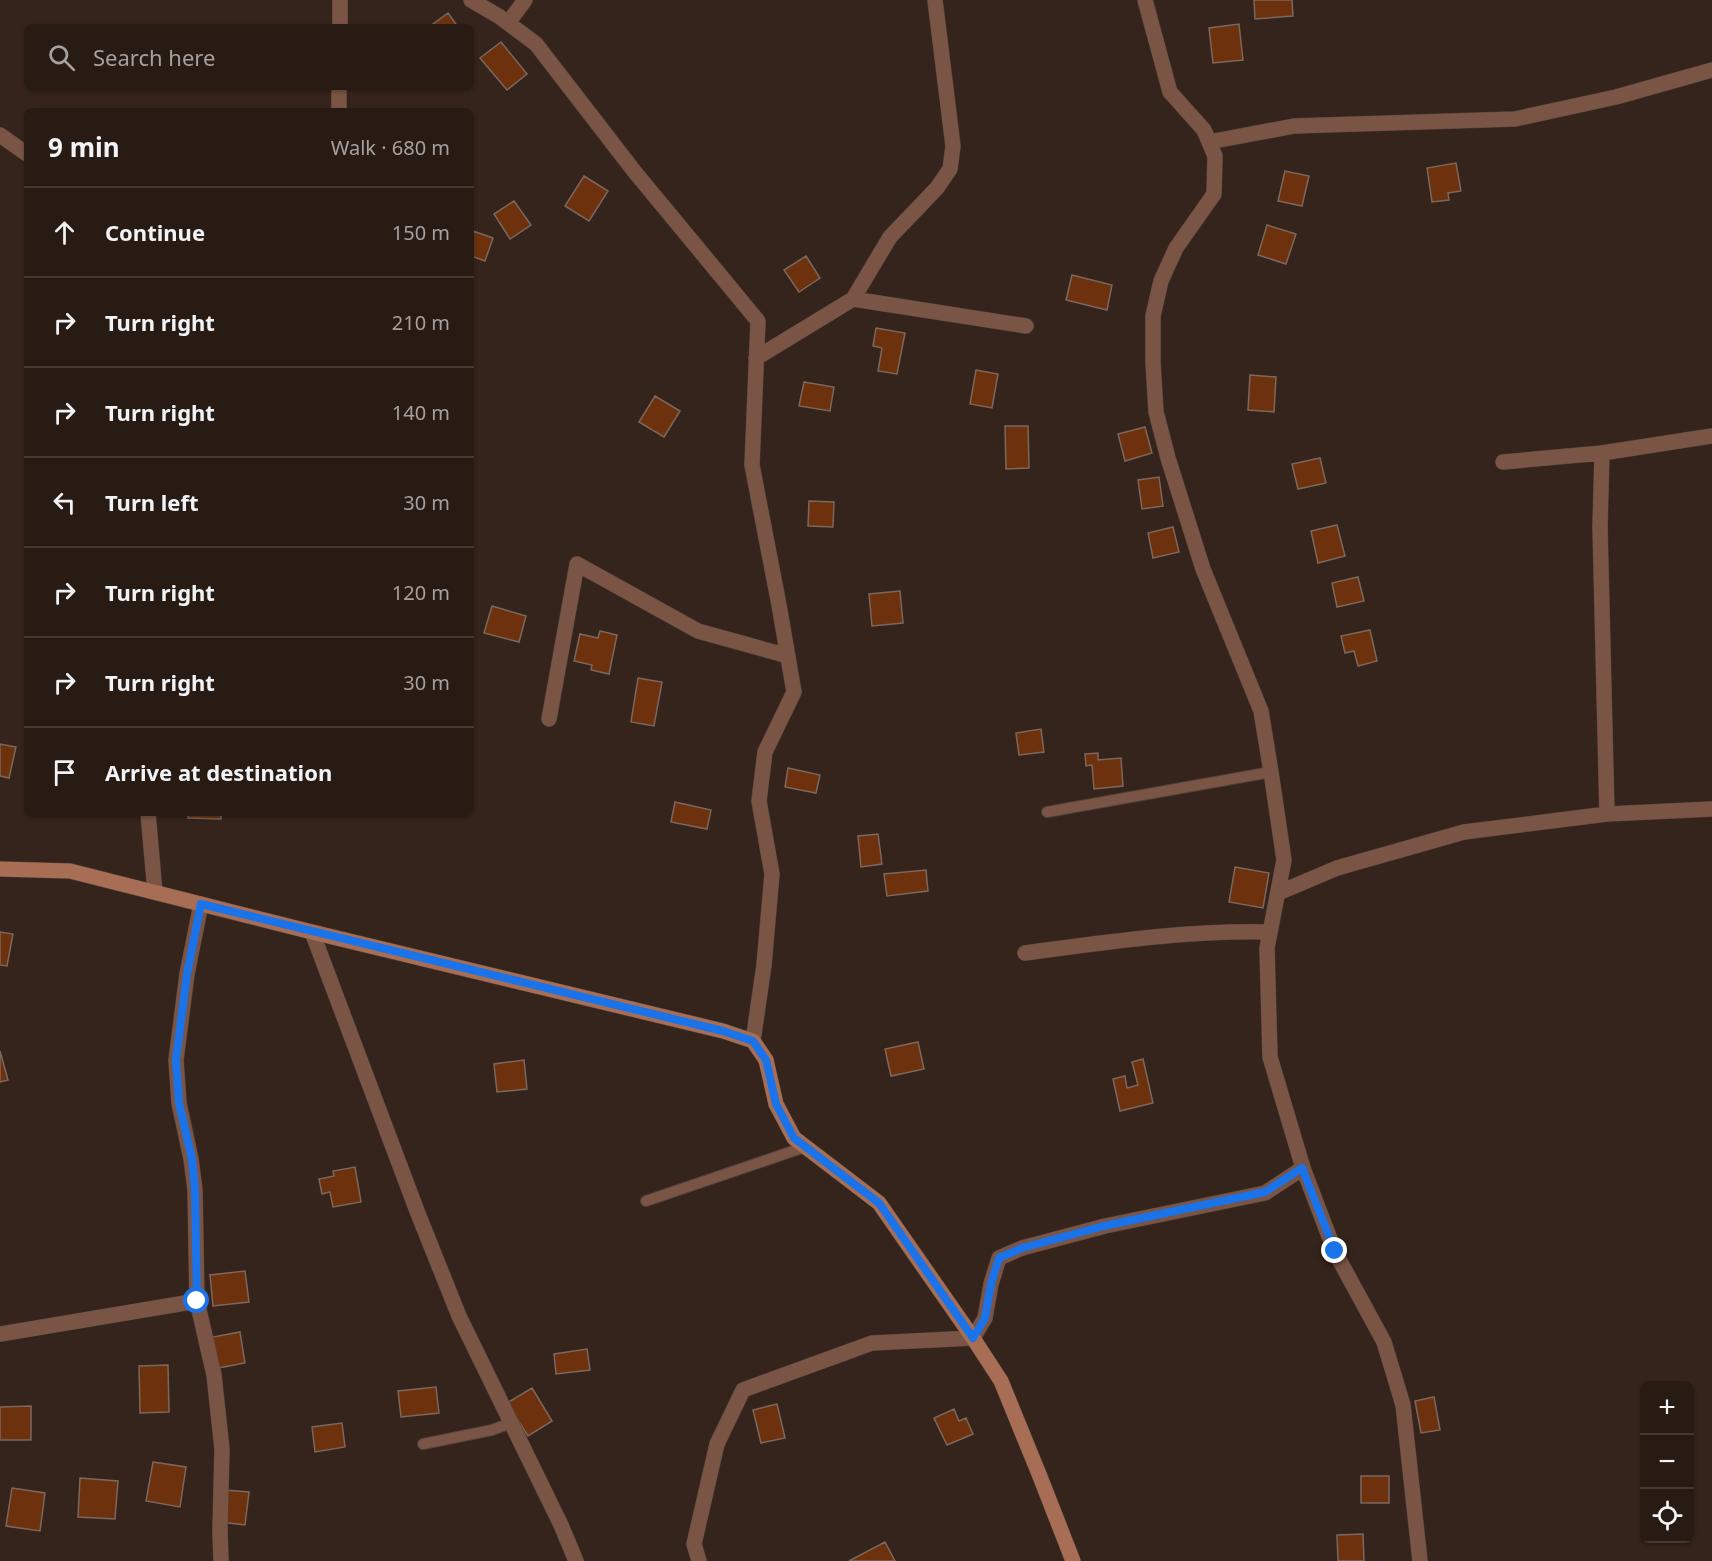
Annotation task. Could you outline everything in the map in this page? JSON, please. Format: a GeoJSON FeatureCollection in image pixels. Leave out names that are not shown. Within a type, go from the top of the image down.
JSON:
{"type":"FeatureCollection","features":[{"type":"Feature","properties":{"kind":"street"},"geometry":{"type":"LineString","coordinates":[[340,0],[340,24]]}},
{"type":"Feature","properties":{"kind":"street"},"geometry":{"type":"LineString","coordinates":[[471,0],[536,44],[634,171],[758,321],[752,465],[794,692],[765,752],[759,801],[772,874],[764,965],[753,1041]]}},
{"type":"Feature","properties":{"kind":"street"},"geometry":{"type":"LineString","coordinates":[[508,23],[525,0]]}},
{"type":"Feature","properties":{"kind":"street"},"geometry":{"type":"LineString","coordinates":[[756,358],[853,299],[890,237],[937,188],[950,169],[952,146],[935,0]]}},
{"type":"Feature","properties":{"kind":"street"},"geometry":{"type":"LineString","coordinates":[[1145,0],[1170,92],[1204,130],[1215,156],[1214,194],[1176,248],[1161,281],[1153,316],[1156,412],[1203,568],[1261,711],[1284,860],[1267,948],[1270,1058],[1302,1168],[1335,1251],[1384,1342],[1391,1363],[1403,1406],[1420,1561]]}},
{"type":"Feature","properties":{"kind":"street"},"geometry":{"type":"LineString","coordinates":[[1209,142],[1294,126],[1515,119],[1616,97],[1712,70]]}},
{"type":"Feature","properties":{"kind":"street"},"geometry":{"type":"LineString","coordinates":[[339,90],[339,108]]}},
{"type":"Feature","properties":{"kind":"street"},"geometry":{"type":"LineString","coordinates":[[0,135],[24,152]]}},
{"type":"Feature","properties":{"kind":"street"},"geometry":{"type":"LineString","coordinates":[[853,299],[1026,326]]}},
{"type":"Feature","properties":{"kind":"street"},"geometry":{"type":"LineString","coordinates":[[1503,462],[1602,453],[1712,436]]}},
{"type":"Feature","properties":{"kind":"street"},"geometry":{"type":"LineString","coordinates":[[1602,453],[1600,527],[1607,814]]}},
{"type":"Feature","properties":{"kind":"street"},"geometry":{"type":"LineString","coordinates":[[549,719],[577,564],[698,631],[788,656]]}},
{"type":"Feature","properties":{"kind":"street"},"geometry":{"type":"LineString","coordinates":[[1278,893],[1337,868],[1464,832],[1607,814],[1712,809]]}},
{"type":"Feature","properties":{"kind":"street"},"geometry":{"type":"LineString","coordinates":[[148,816],[155,892]]}},
{"type":"Feature","properties":{"kind":"street"},"geometry":{"type":"LineString","coordinates":[[0,869],[70,871],[753,1041],[766,1060],[776,1104],[794,1138],[879,1203],[1001,1381],[1073,1561]]}},
{"type":"Feature","properties":{"kind":"street"},"geometry":{"type":"LineString","coordinates":[[201,904],[187,974],[176,1060],[179,1103],[192,1159],[195,1190],[197,1301],[214,1376],[222,1449],[221,1561]]}},
{"type":"Feature","properties":{"kind":"street"},"geometry":{"type":"LineString","coordinates":[[1025,952],[1142,937],[1230,931],[1270,932]]}},
{"type":"Feature","properties":{"kind":"street"},"geometry":{"type":"LineString","coordinates":[[312,932],[459,1316],[561,1525],[576,1561]]}},
{"type":"Feature","properties":{"kind":"street"},"geometry":{"type":"LineString","coordinates":[[973,1338],[985,1318],[991,1284],[999,1258],[1022,1248],[1104,1226],[1265,1192],[1302,1168]]}},
{"type":"Feature","properties":{"kind":"street"},"geometry":{"type":"LineString","coordinates":[[0,1334],[197,1301]]}},
{"type":"Feature","properties":{"kind":"street"},"geometry":{"type":"LineString","coordinates":[[699,1561],[694,1544],[717,1444],[744,1390],[872,1343],[973,1338]]}},
{"type":"Feature","properties":{"kind":"lane"},"geometry":{"type":"LineString","coordinates":[[1047,812],[1271,772]]}},
{"type":"Feature","properties":{"kind":"lane"},"geometry":{"type":"LineString","coordinates":[[646,1201],[805,1147]]}},
{"type":"Feature","properties":{"kind":"lane"},"geometry":{"type":"LineString","coordinates":[[423,1444],[492,1430],[511,1423]]}},
{"type":"Feature","properties":{"kind":"building"},"geometry":{"type":"Polygon","coordinates":[[[1254,0],[1292,0],[1293,16],[1255,19],[1254,0]]]}},
{"type":"Feature","properties":{"kind":"building"},"geometry":{"type":"Polygon","coordinates":[[[448,13],[456,24],[433,24],[448,13]]]}},
{"type":"Feature","properties":{"kind":"building"},"geometry":{"type":"Polygon","coordinates":[[[1239,24],[1243,60],[1213,63],[1209,28],[1239,24]]]}},
{"type":"Feature","properties":{"kind":"building"},"geometry":{"type":"Polygon","coordinates":[[[501,42],[527,74],[507,90],[480,58],[501,42]]]}},
{"type":"Feature","properties":{"kind":"building"},"geometry":{"type":"Polygon","coordinates":[[[1456,163],[1461,191],[1448,193],[1449,200],[1432,202],[1427,168],[1456,163]]]}},
{"type":"Feature","properties":{"kind":"building"},"geometry":{"type":"Polygon","coordinates":[[[1285,171],[1309,176],[1302,206],[1278,201],[1285,171]]]}},
{"type":"Feature","properties":{"kind":"building"},"geometry":{"type":"Polygon","coordinates":[[[584,176],[608,191],[589,221],[565,206],[584,176]]]}},
{"type":"Feature","properties":{"kind":"building"},"geometry":{"type":"Polygon","coordinates":[[[514,201],[531,225],[510,239],[494,214],[514,201]]]}},
{"type":"Feature","properties":{"kind":"building"},"geometry":{"type":"Polygon","coordinates":[[[1267,225],[1296,234],[1286,264],[1258,255],[1267,225]]]}},
{"type":"Feature","properties":{"kind":"building"},"geometry":{"type":"Polygon","coordinates":[[[474,231],[493,238],[485,261],[474,257],[474,231]]]}},
{"type":"Feature","properties":{"kind":"building"},"geometry":{"type":"Polygon","coordinates":[[[806,256],[820,278],[799,292],[784,270],[806,256]]]}},
{"type":"Feature","properties":{"kind":"building"},"geometry":{"type":"Polygon","coordinates":[[[1072,275],[1112,285],[1107,310],[1066,300],[1072,275]]]}},
{"type":"Feature","properties":{"kind":"building"},"geometry":{"type":"Polygon","coordinates":[[[876,328],[905,333],[897,374],[878,371],[882,348],[873,346],[876,328]]]}},
{"type":"Feature","properties":{"kind":"building"},"geometry":{"type":"Polygon","coordinates":[[[976,370],[998,374],[992,408],[970,404],[976,370]]]}},
{"type":"Feature","properties":{"kind":"building"},"geometry":{"type":"Polygon","coordinates":[[[1250,375],[1276,377],[1274,412],[1248,410],[1250,375]]]}},
{"type":"Feature","properties":{"kind":"building"},"geometry":{"type":"Polygon","coordinates":[[[804,382],[834,387],[830,411],[799,406],[804,382]]]}},
{"type":"Feature","properties":{"kind":"building"},"geometry":{"type":"Polygon","coordinates":[[[655,396],[680,411],[664,437],[639,422],[655,396]]]}},
{"type":"Feature","properties":{"kind":"building"},"geometry":{"type":"Polygon","coordinates":[[[1005,426],[1028,426],[1029,468],[1006,469],[1005,426]]]}},
{"type":"Feature","properties":{"kind":"building"},"geometry":{"type":"Polygon","coordinates":[[[1145,427],[1152,453],[1125,461],[1118,434],[1145,427]]]}},
{"type":"Feature","properties":{"kind":"building"},"geometry":{"type":"Polygon","coordinates":[[[1320,458],[1326,483],[1298,489],[1292,464],[1320,458]]]}},
{"type":"Feature","properties":{"kind":"building"},"geometry":{"type":"Polygon","coordinates":[[[1159,477],[1163,506],[1142,509],[1138,480],[1159,477]]]}},
{"type":"Feature","properties":{"kind":"building"},"geometry":{"type":"Polygon","coordinates":[[[809,501],[834,502],[833,527],[808,526],[809,501]]]}},
{"type":"Feature","properties":{"kind":"building"},"geometry":{"type":"Polygon","coordinates":[[[1337,525],[1345,556],[1318,563],[1311,531],[1337,525]]]}},
{"type":"Feature","properties":{"kind":"building"},"geometry":{"type":"Polygon","coordinates":[[[1173,527],[1179,552],[1153,558],[1148,533],[1173,527]]]}},
{"type":"Feature","properties":{"kind":"building"},"geometry":{"type":"Polygon","coordinates":[[[1358,577],[1364,601],[1337,607],[1332,583],[1358,577]]]}},
{"type":"Feature","properties":{"kind":"building"},"geometry":{"type":"Polygon","coordinates":[[[900,591],[903,623],[872,626],[869,594],[900,591]]]}},
{"type":"Feature","properties":{"kind":"building"},"geometry":{"type":"Polygon","coordinates":[[[492,606],[526,616],[519,642],[484,633],[492,606]]]}},
{"type":"Feature","properties":{"kind":"building"},"geometry":{"type":"Polygon","coordinates":[[[1370,630],[1377,661],[1358,666],[1354,651],[1345,653],[1341,636],[1370,630]]]}},
{"type":"Feature","properties":{"kind":"building"},"geometry":{"type":"Polygon","coordinates":[[[600,631],[617,635],[609,674],[591,670],[592,665],[574,661],[580,634],[598,638],[600,631]]]}},
{"type":"Feature","properties":{"kind":"building"},"geometry":{"type":"Polygon","coordinates":[[[638,678],[662,682],[654,726],[631,722],[638,678]]]}},
{"type":"Feature","properties":{"kind":"building"},"geometry":{"type":"Polygon","coordinates":[[[1041,729],[1044,752],[1019,755],[1016,733],[1041,729]]]}},
{"type":"Feature","properties":{"kind":"building"},"geometry":{"type":"Polygon","coordinates":[[[0,744],[16,747],[9,778],[0,776],[0,744]]]}},
{"type":"Feature","properties":{"kind":"building"},"geometry":{"type":"Polygon","coordinates":[[[1098,753],[1098,760],[1121,758],[1123,786],[1094,789],[1092,765],[1086,766],[1085,754],[1098,753]]]}},
{"type":"Feature","properties":{"kind":"building"},"geometry":{"type":"Polygon","coordinates":[[[788,768],[820,775],[816,793],[785,787],[788,768]]]}},
{"type":"Feature","properties":{"kind":"building"},"geometry":{"type":"Polygon","coordinates":[[[675,802],[711,810],[707,829],[671,822],[675,802]]]}},
{"type":"Feature","properties":{"kind":"building"},"geometry":{"type":"Polygon","coordinates":[[[188,816],[221,816],[221,819],[188,818],[188,816]]]}},
{"type":"Feature","properties":{"kind":"building"},"geometry":{"type":"Polygon","coordinates":[[[878,834],[882,864],[861,867],[858,836],[878,834]]]}},
{"type":"Feature","properties":{"kind":"building"},"geometry":{"type":"Polygon","coordinates":[[[1235,867],[1269,873],[1263,908],[1229,902],[1235,867]]]}},
{"type":"Feature","properties":{"kind":"building"},"geometry":{"type":"Polygon","coordinates":[[[926,870],[928,891],[887,896],[884,874],[926,870]]]}},
{"type":"Feature","properties":{"kind":"building"},"geometry":{"type":"Polygon","coordinates":[[[0,932],[13,934],[7,966],[0,965],[0,932]]]}},
{"type":"Feature","properties":{"kind":"building"},"geometry":{"type":"Polygon","coordinates":[[[918,1042],[924,1069],[891,1076],[885,1049],[918,1042]]]}},
{"type":"Feature","properties":{"kind":"building"},"geometry":{"type":"Polygon","coordinates":[[[0,1051],[8,1080],[0,1082],[0,1051]]]}},
{"type":"Feature","properties":{"kind":"building"},"geometry":{"type":"Polygon","coordinates":[[[1143,1059],[1153,1103],[1120,1111],[1113,1079],[1125,1076],[1127,1088],[1138,1085],[1132,1062],[1143,1059]]]}},
{"type":"Feature","properties":{"kind":"building"},"geometry":{"type":"Polygon","coordinates":[[[524,1060],[527,1089],[497,1092],[494,1064],[524,1060]]]}},
{"type":"Feature","properties":{"kind":"building"},"geometry":{"type":"Polygon","coordinates":[[[355,1167],[361,1202],[333,1207],[330,1192],[322,1194],[319,1179],[334,1176],[333,1171],[355,1167]]]}},
{"type":"Feature","properties":{"kind":"building"},"geometry":{"type":"Polygon","coordinates":[[[245,1271],[249,1302],[213,1306],[210,1275],[245,1271]]]}},
{"type":"Feature","properties":{"kind":"building"},"geometry":{"type":"Polygon","coordinates":[[[240,1332],[245,1363],[218,1368],[213,1337],[240,1332]]]}},
{"type":"Feature","properties":{"kind":"building"},"geometry":{"type":"Polygon","coordinates":[[[587,1349],[590,1370],[556,1374],[554,1354],[587,1349]]]}},
{"type":"Feature","properties":{"kind":"building"},"geometry":{"type":"Polygon","coordinates":[[[168,1365],[169,1412],[140,1413],[139,1366],[168,1365]]]}},
{"type":"Feature","properties":{"kind":"building"},"geometry":{"type":"Polygon","coordinates":[[[436,1387],[439,1413],[401,1417],[398,1391],[436,1387]]]}},
{"type":"Feature","properties":{"kind":"building"},"geometry":{"type":"Polygon","coordinates":[[[532,1388],[552,1421],[528,1436],[507,1403],[532,1388]]]}},
{"type":"Feature","properties":{"kind":"building"},"geometry":{"type":"Polygon","coordinates":[[[1434,1397],[1440,1430],[1421,1433],[1415,1401],[1434,1397]]]}},
{"type":"Feature","properties":{"kind":"building"},"geometry":{"type":"Polygon","coordinates":[[[777,1404],[785,1438],[761,1443],[753,1410],[777,1404]]]}},
{"type":"Feature","properties":{"kind":"building"},"geometry":{"type":"Polygon","coordinates":[[[31,1406],[31,1440],[0,1440],[0,1407],[31,1406]]]}},
{"type":"Feature","properties":{"kind":"building"},"geometry":{"type":"Polygon","coordinates":[[[954,1409],[959,1421],[966,1418],[973,1434],[947,1445],[934,1418],[954,1409]]]}},
{"type":"Feature","properties":{"kind":"building"},"geometry":{"type":"Polygon","coordinates":[[[342,1423],[345,1447],[315,1452],[312,1427],[342,1423]]]}},
{"type":"Feature","properties":{"kind":"building"},"geometry":{"type":"Polygon","coordinates":[[[153,1462],[186,1467],[180,1507],[146,1501],[153,1462]]]}},
{"type":"Feature","properties":{"kind":"building"},"geometry":{"type":"Polygon","coordinates":[[[1361,1476],[1389,1476],[1389,1503],[1361,1503],[1361,1476]]]}},
{"type":"Feature","properties":{"kind":"building"},"geometry":{"type":"Polygon","coordinates":[[[80,1478],[118,1481],[115,1519],[78,1517],[80,1478]]]}},
{"type":"Feature","properties":{"kind":"building"},"geometry":{"type":"Polygon","coordinates":[[[12,1488],[45,1493],[40,1531],[6,1526],[12,1488]]]}},
{"type":"Feature","properties":{"kind":"building"},"geometry":{"type":"Polygon","coordinates":[[[225,1490],[249,1492],[245,1525],[221,1522],[225,1490]]]}},
{"type":"Feature","properties":{"kind":"building"},"geometry":{"type":"Polygon","coordinates":[[[1363,1534],[1364,1561],[1338,1561],[1337,1535],[1363,1534]]]}},
{"type":"Feature","properties":{"kind":"building"},"geometry":{"type":"Polygon","coordinates":[[[885,1542],[895,1561],[849,1561],[885,1542]]]}},
{"type":"Feature","properties":{"kind":"route"},"geometry":{"type":"LineString","coordinates":[[197,1301],[195,1190],[192,1159],[179,1103],[176,1060],[187,974],[201,904],[723,1031],[753,1041],[766,1060],[776,1104],[794,1138],[879,1203],[973,1338],[985,1318],[991,1284],[999,1258],[1022,1248],[1104,1226],[1265,1192],[1302,1168],[1335,1251]]}}]}
